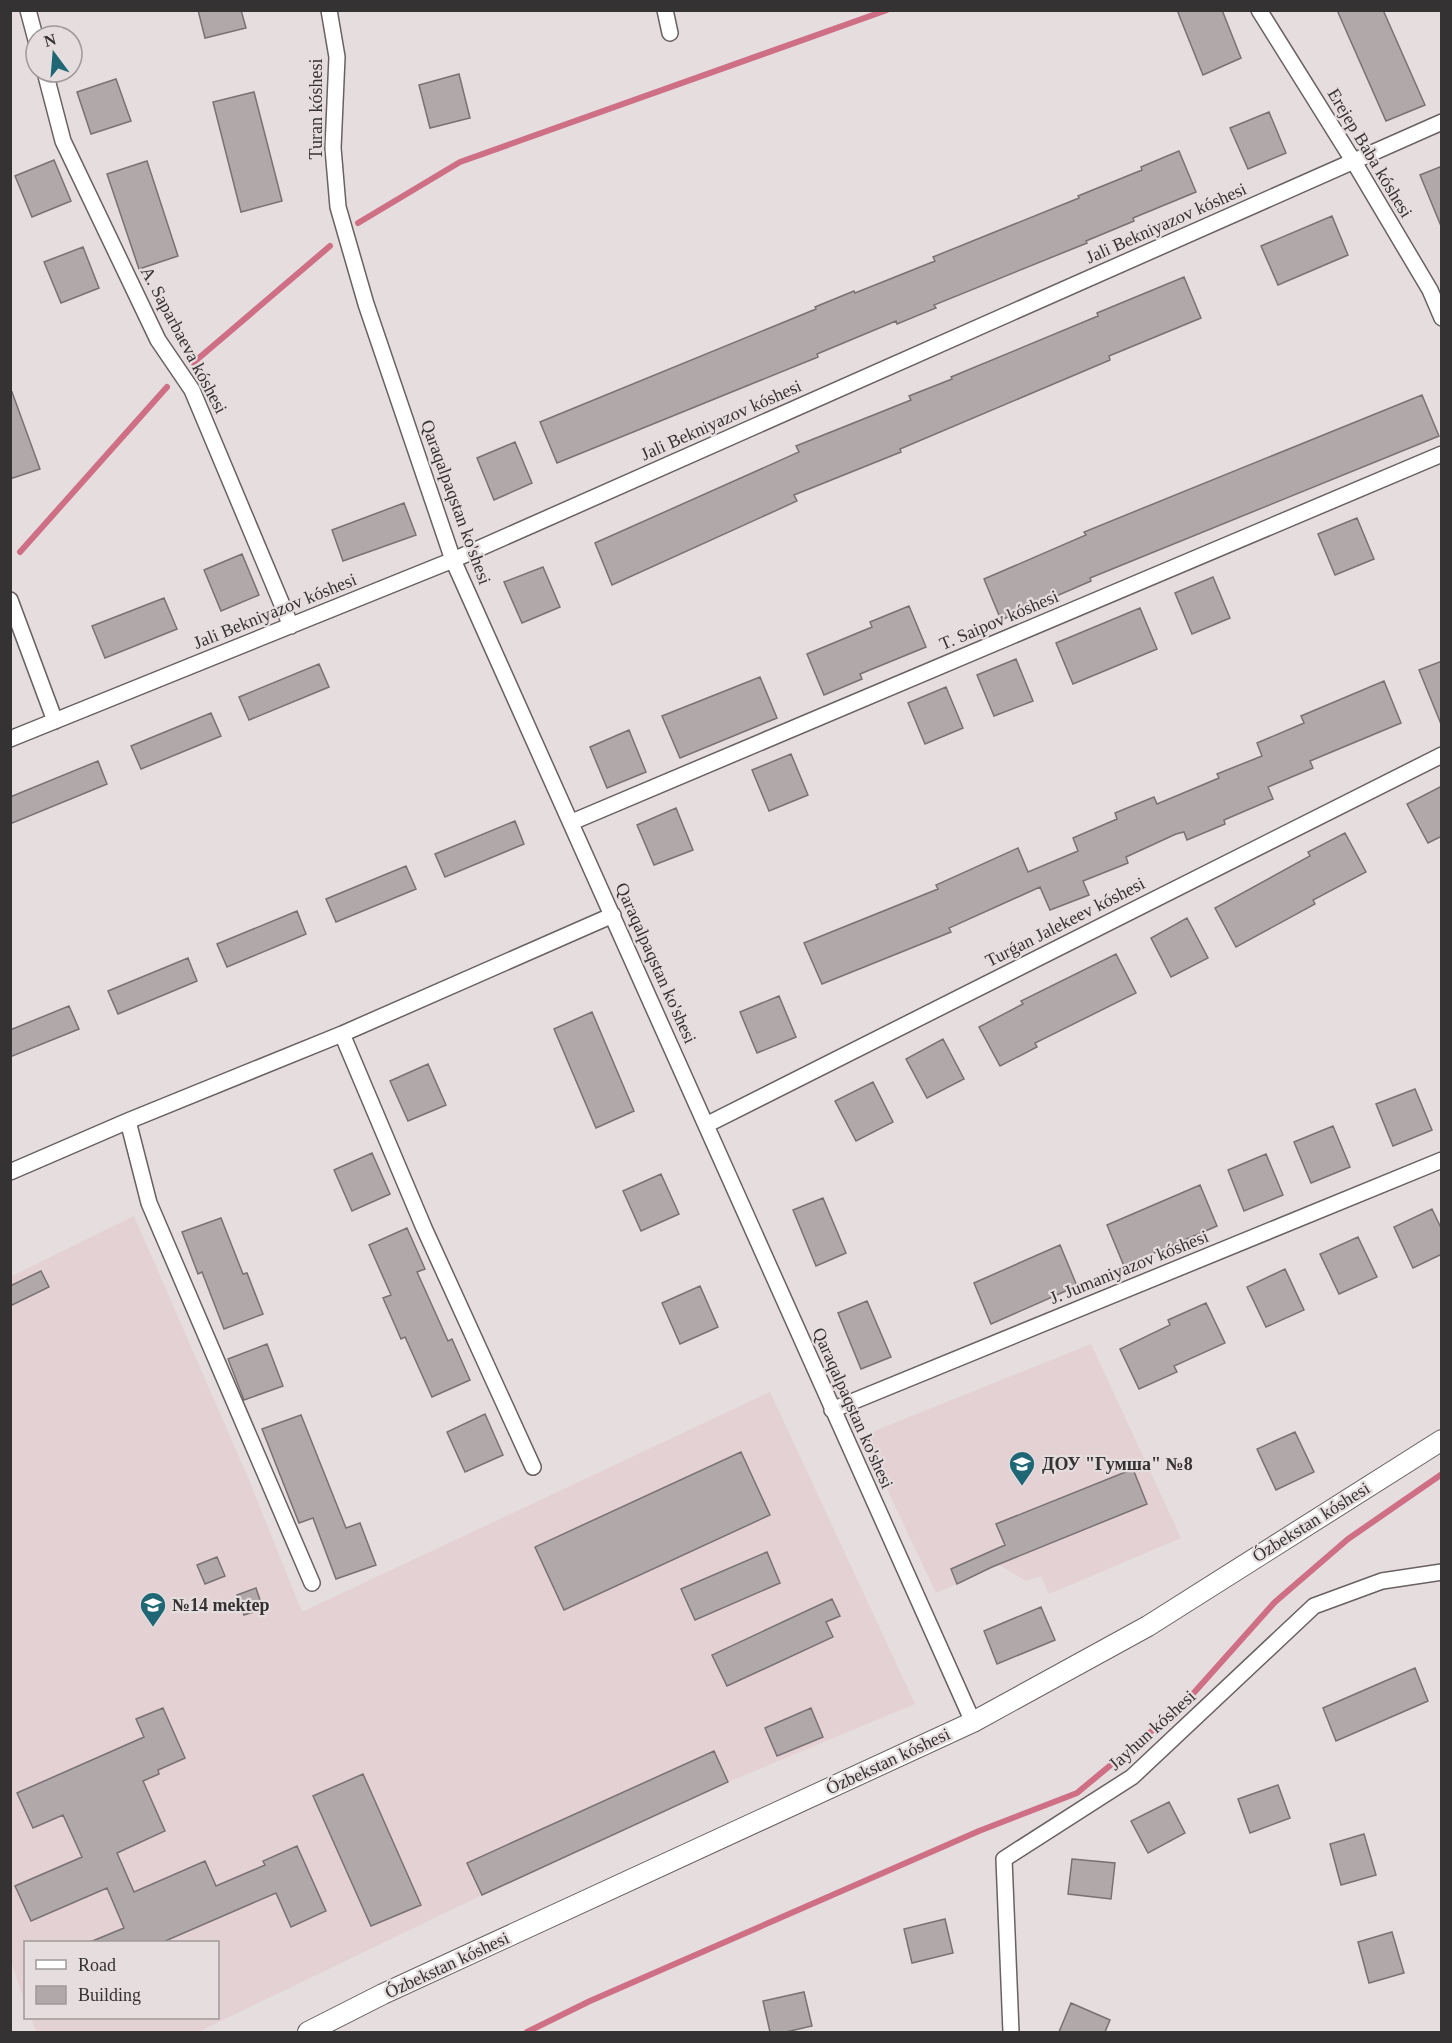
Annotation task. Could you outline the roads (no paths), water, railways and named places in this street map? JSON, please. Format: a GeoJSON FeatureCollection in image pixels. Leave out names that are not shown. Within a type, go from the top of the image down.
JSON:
{"type":"FeatureCollection","features":[{"type":"Feature","properties":{"kind":"street","name":"Turan kóshesi"},"geometry":{"type":"LineString","coordinates":[[329,10],[337,57],[333,148],[338,207]]}},
{"type":"Feature","properties":{"kind":"street"},"geometry":{"type":"LineString","coordinates":[[665,10],[670,33]]}},
{"type":"Feature","properties":{"kind":"street","name":"Erejep Baba kóshesi"},"geometry":{"type":"LineString","coordinates":[[1259,10],[1354,162],[1430,290],[1442,318]]}},
{"type":"Feature","properties":{"kind":"street","name":"A. Saparbaeva kóshesi"},"geometry":{"type":"LineString","coordinates":[[48,84],[63,141],[158,340],[192,390],[291,626]]}},
{"type":"Feature","properties":{"kind":"street","name":"Jali Bekniyazov kóshesi"},"geometry":{"type":"LineString","coordinates":[[10,739],[453,560],[1442,122]]}},
{"type":"Feature","properties":{"kind":"street","name":"Qaraqalpaqstan ko'shesi"},"geometry":{"type":"LineString","coordinates":[[338,207],[366,304],[453,560],[973,1722]]}},
{"type":"Feature","properties":{"kind":"street","name":"T. Saipov kóshesi"},"geometry":{"type":"LineString","coordinates":[[572,822],[1442,454]]}},
{"type":"Feature","properties":{"kind":"street"},"geometry":{"type":"LineString","coordinates":[[10,600],[55,721]]}},
{"type":"Feature","properties":{"kind":"street","name":"Turǵan Jalekeev kóshesi"},"geometry":{"type":"LineString","coordinates":[[706,1125],[1442,755]]}},
{"type":"Feature","properties":{"kind":"street"},"geometry":{"type":"LineString","coordinates":[[10,1172],[128,1121],[342,1034],[613,915]]}},
{"type":"Feature","properties":{"kind":"street"},"geometry":{"type":"LineString","coordinates":[[342,1034],[424,1228],[533,1467]]}},
{"type":"Feature","properties":{"kind":"street"},"geometry":{"type":"LineString","coordinates":[[128,1121],[149,1203],[312,1583]]}},
{"type":"Feature","properties":{"kind":"street","name":"J. Jumaniyazov kóshesi"},"geometry":{"type":"LineString","coordinates":[[832,1410],[1442,1160]]}},
{"type":"Feature","properties":{"kind":"street","name":"Ózbekstan kóshesi"},"geometry":{"type":"LineString","coordinates":[[308,2032],[383,1994],[973,1722],[1148,1626],[1442,1440]]}},
{"type":"Feature","properties":{"kind":"street","name":"Jayhun kóshesi"},"geometry":{"type":"LineString","coordinates":[[1011,2032],[1004,1859],[1132,1778],[1314,1606],[1382,1581],[1442,1572]]}},
{"type":"Feature","properties":{"kind":"waterway"},"geometry":{"type":"LineString","coordinates":[[358,223],[460,162],[887,10]]}},
{"type":"Feature","properties":{"kind":"waterway"},"geometry":{"type":"LineString","coordinates":[[193,363],[330,246]]}},
{"type":"Feature","properties":{"kind":"waterway"},"geometry":{"type":"LineString","coordinates":[[20,552],[167,387]]}},
{"type":"Feature","properties":{"kind":"waterway"},"geometry":{"type":"LineString","coordinates":[[527,2032],[590,2001],[979,1831],[1077,1793],[1183,1705],[1275,1602],[1348,1539],[1442,1474]]}},
{"type":"Feature","properties":{"kind":"place","name":"ДОУ \"Гумша\" №8"},"geometry":{"type":"Point","coordinates":[1022,1487]}},
{"type":"Feature","properties":{"kind":"place","name":"№14 mektep"},"geometry":{"type":"Point","coordinates":[153,1628]}}]}
